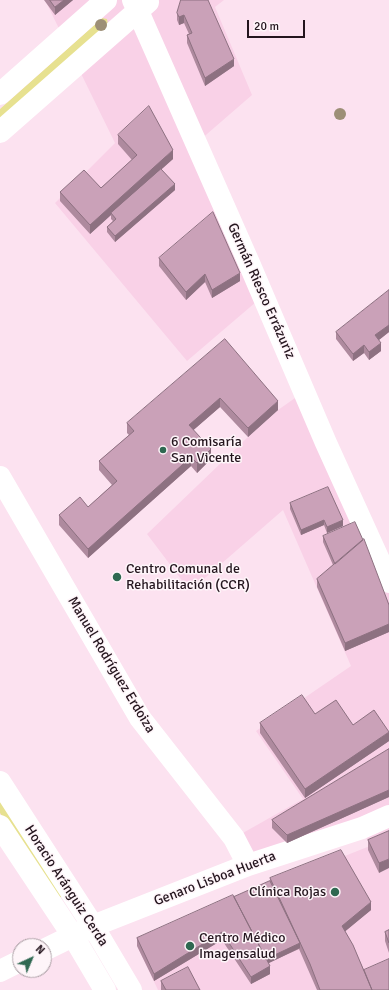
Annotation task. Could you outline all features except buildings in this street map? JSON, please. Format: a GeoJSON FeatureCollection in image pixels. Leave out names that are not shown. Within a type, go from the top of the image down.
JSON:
{"type":"FeatureCollection","features":[{"type":"Feature","properties":{"kind":"street"},"geometry":{"type":"LineString","coordinates":[[0,94],[106,0]]}},
{"type":"Feature","properties":{"kind":"street"},"geometry":{"type":"LineString","coordinates":[[0,132],[140,4]]}},
{"type":"Feature","properties":{"kind":"street","name":"Germán Riesco Errázuriz"},"geometry":{"type":"LineString","coordinates":[[140,4],[326,443],[389,582]]}},
{"type":"Feature","properties":{"kind":"street","name":"Manuel Rodríguez Erdoiza"},"geometry":{"type":"LineString","coordinates":[[0,477],[140,718],[234,838],[248,865]]}},
{"type":"Feature","properties":{"kind":"street","name":"Horacio Aránguiz Cerda"},"geometry":{"type":"LineString","coordinates":[[0,782],[93,926],[131,990]]}},
{"type":"Feature","properties":{"kind":"street","name":"Genaro Lisboa Huerta"},"geometry":{"type":"LineString","coordinates":[[52,946],[93,926],[248,865],[362,828],[389,816]]}},
{"type":"Feature","properties":{"kind":"street","name":"Horacio Aránguiz Cerda"},"geometry":{"type":"LineString","coordinates":[[0,826],[73,936],[105,990]]}},
{"type":"Feature","properties":{"kind":"street"},"geometry":{"type":"LineString","coordinates":[[0,971],[12,966]]}},
{"type":"Feature","properties":{"kind":"shaded area"},"geometry":{"type":"Polygon","coordinates":[[[45,0],[224,0],[215,7],[252,95],[192,147],[256,302],[187,361],[55,203],[115,143],[45,0]]]}},
{"type":"Feature","properties":{"kind":"shaded area"},"geometry":{"type":"Polygon","coordinates":[[[102,18],[107,19],[108,25],[0,122],[0,109],[102,18]]]}},
{"type":"Feature","properties":{"kind":"shaded area"},"geometry":{"type":"Polygon","coordinates":[[[305,391],[389,582],[389,990],[158,990],[137,946],[289,878],[370,846],[362,828],[248,865],[234,838],[303,799],[256,731],[351,666],[283,510],[190,591],[147,534],[248,437],[278,410],[305,391]]]}},
{"type":"Feature","properties":{"kind":"shaded area"},"geometry":{"type":"Polygon","coordinates":[[[0,792],[67,894],[57,899],[0,813],[0,792]]]}},
{"type":"Feature","properties":{"kind":"place","name":"6 Comisaría San Vicente"},"geometry":{"type":"Point","coordinates":[163,450]}},
{"type":"Feature","properties":{"kind":"place","name":"Centro Comunal de Rehabilitación (CCR)"},"geometry":{"type":"Point","coordinates":[117,577]}},
{"type":"Feature","properties":{"kind":"place","name":"Clínica Rojas"},"geometry":{"type":"Point","coordinates":[335,892]}},
{"type":"Feature","properties":{"kind":"place","name":"Centro Médico Imagensalud"},"geometry":{"type":"Point","coordinates":[190,946]}}]}
